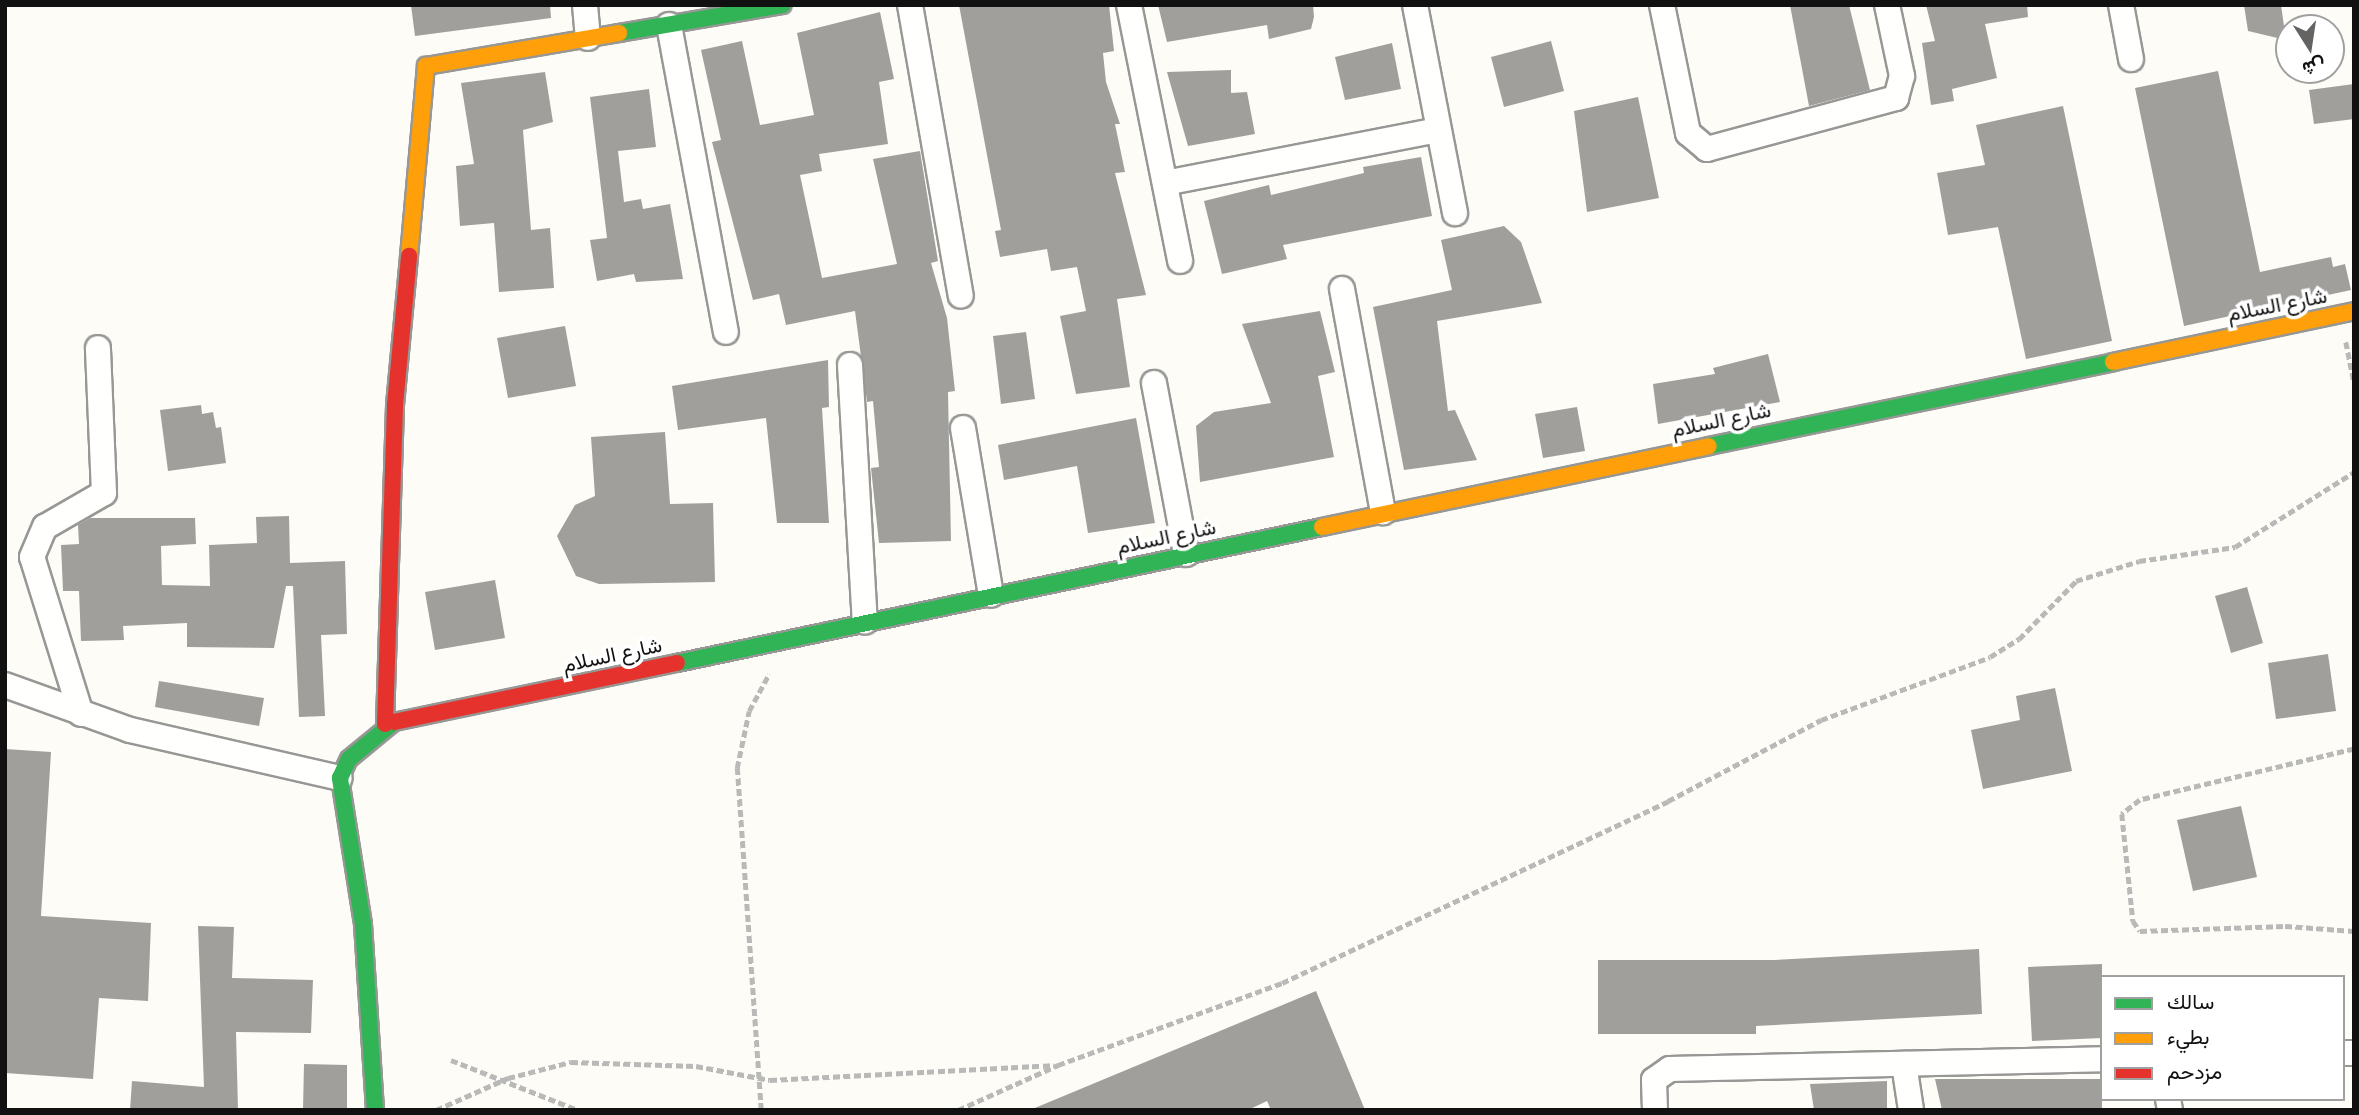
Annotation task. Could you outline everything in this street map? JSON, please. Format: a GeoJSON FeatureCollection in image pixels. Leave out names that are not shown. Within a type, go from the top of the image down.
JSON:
{"type":"FeatureCollection","features":[{"type":"Feature","properties":{"kind":"main road"},"geometry":{"type":"LineString","coordinates":[[375,1110],[363,924],[340,778],[385,724],[395,405],[424,71],[430,63],[783,5]]}},
{"type":"Feature","properties":{"kind":"main road","name":"شارع السلام"},"geometry":{"type":"LineString","coordinates":[[385,724],[1383,512],[2348,312]]}},
{"type":"Feature","properties":{"kind":"street"},"geometry":{"type":"LineString","coordinates":[[585,5],[588,38]]}},
{"type":"Feature","properties":{"kind":"street"},"geometry":{"type":"LineString","coordinates":[[910,5],[961,296]]}},
{"type":"Feature","properties":{"kind":"street"},"geometry":{"type":"LineString","coordinates":[[1129,5],[1180,261]]}},
{"type":"Feature","properties":{"kind":"street"},"geometry":{"type":"LineString","coordinates":[[1415,5],[1455,213]]}},
{"type":"Feature","properties":{"kind":"street"},"geometry":{"type":"LineString","coordinates":[[1662,5],[1688,133],[1707,149],[1896,98],[1902,76],[1887,5]]}},
{"type":"Feature","properties":{"kind":"street"},"geometry":{"type":"LineString","coordinates":[[2121,5],[2131,59]]}},
{"type":"Feature","properties":{"kind":"street"},"geometry":{"type":"LineString","coordinates":[[668,25],[726,332]]}},
{"type":"Feature","properties":{"kind":"street"},"geometry":{"type":"LineString","coordinates":[[1165,183],[1438,130]]}},
{"type":"Feature","properties":{"kind":"street"},"geometry":{"type":"LineString","coordinates":[[1342,289],[1383,512]]}},
{"type":"Feature","properties":{"kind":"street"},"geometry":{"type":"LineString","coordinates":[[81,714],[32,557],[45,527],[104,493],[98,348]]}},
{"type":"Feature","properties":{"kind":"street"},"geometry":{"type":"LineString","coordinates":[[850,365],[865,622]]}},
{"type":"Feature","properties":{"kind":"street"},"geometry":{"type":"LineString","coordinates":[[1154,383],[1186,554]]}},
{"type":"Feature","properties":{"kind":"street"},"geometry":{"type":"LineString","coordinates":[[963,428],[991,595]]}},
{"type":"Feature","properties":{"kind":"street"},"geometry":{"type":"LineString","coordinates":[[5,684],[81,714],[340,778]]}},
{"type":"Feature","properties":{"kind":"street"},"geometry":{"type":"LineString","coordinates":[[1655,1110],[1654,1080],[1670,1069],[2100,1059]]}},
{"type":"Feature","properties":{"kind":"street"},"geometry":{"type":"LineString","coordinates":[[1904,1064],[1911,1110]]}},
{"type":"Feature","properties":{"kind":"path"},"geometry":{"type":"LineString","coordinates":[[2348,312],[2354,382]]}},
{"type":"Feature","properties":{"kind":"path"},"geometry":{"type":"LineString","coordinates":[[958,1110],[1058,1065],[1282,984],[1680,795],[1821,720],[2005,649],[2076,581],[2138,561],[2235,547],[2354,472]]}},
{"type":"Feature","properties":{"kind":"path"},"geometry":{"type":"LineString","coordinates":[[761,1110],[737,768],[749,711],[796,636]]}},
{"type":"Feature","properties":{"kind":"path"},"geometry":{"type":"LineString","coordinates":[[2354,749],[2140,800],[2122,814],[2133,920],[2140,931],[2285,926],[2354,931]]}},
{"type":"Feature","properties":{"kind":"path"},"geometry":{"type":"LineString","coordinates":[[451,1060],[508,1078],[578,1110]]}},
{"type":"Feature","properties":{"kind":"path"},"geometry":{"type":"LineString","coordinates":[[436,1110],[508,1078],[599,1060],[733,1069],[757,1077],[872,1079],[1058,1065]]}},
{"type":"Feature","properties":{"kind":"building"},"geometry":{"type":"Polygon","coordinates":[[[411,5],[550,5],[551,18],[415,36],[411,5]]]}},
{"type":"Feature","properties":{"kind":"building"},"geometry":{"type":"Polygon","coordinates":[[[959,5],[1109,5],[1114,51],[1103,53],[1106,82],[1120,124],[1115,124],[1125,172],[1115,173],[1146,295],[1117,299],[1130,387],[1076,394],[1060,316],[1086,311],[1077,267],[1051,271],[1047,249],[1000,257],[995,231],[1001,230],[959,5]]]}},
{"type":"Feature","properties":{"kind":"building"},"geometry":{"type":"Polygon","coordinates":[[[1158,5],[1313,5],[1314,17],[1311,29],[1269,39],[1267,25],[1167,42],[1158,5]]]}},
{"type":"Feature","properties":{"kind":"building"},"geometry":{"type":"Polygon","coordinates":[[[1790,5],[1849,5],[1870,90],[1809,106],[1790,5]]]}},
{"type":"Feature","properties":{"kind":"building"},"geometry":{"type":"Polygon","coordinates":[[[1926,5],[2027,5],[2028,17],[1985,24],[1997,78],[1952,89],[1954,101],[1931,105],[1922,43],[1935,41],[1926,5]]]}},
{"type":"Feature","properties":{"kind":"building"},"geometry":{"type":"Polygon","coordinates":[[[2244,5],[2281,5],[2282,14],[2275,14],[2275,37],[2248,31],[2244,5]]]}},
{"type":"Feature","properties":{"kind":"building"},"geometry":{"type":"Polygon","coordinates":[[[880,12],[894,79],[879,82],[888,144],[819,154],[822,171],[800,175],[822,278],[897,264],[873,159],[920,151],[938,261],[931,263],[947,318],[955,391],[948,392],[951,541],[879,543],[871,468],[879,467],[873,401],[867,402],[855,311],[786,325],[779,294],[753,300],[712,142],[721,140],[701,50],[742,41],[760,125],[814,115],[797,33],[880,12]]]}},
{"type":"Feature","properties":{"kind":"building"},"geometry":{"type":"Polygon","coordinates":[[[1551,41],[1564,91],[1504,107],[1491,57],[1551,41]]]}},
{"type":"Feature","properties":{"kind":"building"},"geometry":{"type":"Polygon","coordinates":[[[1392,43],[1401,89],[1345,100],[1335,57],[1392,43]]]}},
{"type":"Feature","properties":{"kind":"building"},"geometry":{"type":"Polygon","coordinates":[[[1231,70],[1231,93],[1247,92],[1255,134],[1188,146],[1167,72],[1231,70]]]}},
{"type":"Feature","properties":{"kind":"building"},"geometry":{"type":"Polygon","coordinates":[[[2218,71],[2260,272],[2331,257],[2333,267],[2345,264],[2351,290],[2184,326],[2135,88],[2218,71]]]}},
{"type":"Feature","properties":{"kind":"building"},"geometry":{"type":"Polygon","coordinates":[[[545,72],[553,122],[523,130],[531,230],[550,228],[554,288],[499,292],[494,223],[460,226],[456,166],[474,164],[461,83],[545,72]]]}},
{"type":"Feature","properties":{"kind":"building"},"geometry":{"type":"Polygon","coordinates":[[[2354,84],[2354,119],[2314,124],[2309,90],[2354,84]]]}},
{"type":"Feature","properties":{"kind":"building"},"geometry":{"type":"Polygon","coordinates":[[[649,89],[656,147],[618,151],[624,202],[641,199],[643,209],[670,204],[683,279],[636,282],[634,274],[597,281],[590,240],[607,238],[590,97],[649,89]]]}},
{"type":"Feature","properties":{"kind":"building"},"geometry":{"type":"Polygon","coordinates":[[[1638,97],[1659,198],[1587,212],[1574,111],[1638,97]]]}},
{"type":"Feature","properties":{"kind":"building"},"geometry":{"type":"Polygon","coordinates":[[[2063,106],[2112,341],[2026,359],[1998,227],[1948,235],[1937,173],[1985,165],[1976,125],[2063,106]]]}},
{"type":"Feature","properties":{"kind":"building"},"geometry":{"type":"Polygon","coordinates":[[[1421,157],[1432,216],[1283,245],[1287,259],[1222,274],[1204,201],[1269,185],[1271,195],[1364,173],[1363,167],[1421,157]]]}},
{"type":"Feature","properties":{"kind":"building"},"geometry":{"type":"Polygon","coordinates":[[[1504,226],[1521,242],[1542,303],[1437,321],[1448,411],[1455,410],[1477,460],[1404,470],[1373,307],[1452,290],[1441,240],[1504,226]]]}},
{"type":"Feature","properties":{"kind":"building"},"geometry":{"type":"Polygon","coordinates":[[[1320,311],[1335,372],[1318,376],[1334,457],[1200,482],[1196,426],[1214,412],[1271,403],[1242,324],[1320,311]]]}},
{"type":"Feature","properties":{"kind":"building"},"geometry":{"type":"Polygon","coordinates":[[[565,326],[576,386],[508,398],[497,338],[565,326]]]}},
{"type":"Feature","properties":{"kind":"building"},"geometry":{"type":"Polygon","coordinates":[[[1026,332],[1035,399],[1001,404],[993,336],[1026,332]]]}},
{"type":"Feature","properties":{"kind":"building"},"geometry":{"type":"Polygon","coordinates":[[[1768,354],[1780,402],[1658,424],[1653,384],[1715,374],[1713,368],[1768,354]]]}},
{"type":"Feature","properties":{"kind":"building"},"geometry":{"type":"Polygon","coordinates":[[[828,360],[829,407],[822,408],[829,523],[777,523],[766,418],[678,430],[672,386],[828,360]]]}},
{"type":"Feature","properties":{"kind":"building"},"geometry":{"type":"Polygon","coordinates":[[[201,405],[202,414],[213,412],[216,428],[221,427],[226,463],[168,471],[160,410],[201,405]]]}},
{"type":"Feature","properties":{"kind":"building"},"geometry":{"type":"Polygon","coordinates":[[[1577,407],[1585,451],[1543,458],[1535,414],[1577,407]]]}},
{"type":"Feature","properties":{"kind":"building"},"geometry":{"type":"Polygon","coordinates":[[[1136,418],[1155,523],[1088,533],[1077,466],[1004,480],[998,445],[1136,418]]]}},
{"type":"Feature","properties":{"kind":"building"},"geometry":{"type":"Polygon","coordinates":[[[665,432],[670,504],[713,503],[715,582],[599,584],[576,576],[557,536],[575,505],[595,496],[591,437],[665,432]]]}},
{"type":"Feature","properties":{"kind":"building"},"geometry":{"type":"Polygon","coordinates":[[[289,516],[290,563],[345,561],[347,634],[321,635],[325,716],[299,717],[293,586],[286,586],[274,648],[187,647],[187,623],[123,626],[124,640],[81,641],[79,591],[63,591],[61,545],[79,544],[78,525],[90,518],[195,518],[196,544],[161,546],[162,585],[210,586],[209,545],[257,543],[256,517],[289,516]]]}},
{"type":"Feature","properties":{"kind":"building"},"geometry":{"type":"Polygon","coordinates":[[[495,580],[505,638],[435,650],[425,592],[495,580]]]}},
{"type":"Feature","properties":{"kind":"building"},"geometry":{"type":"Polygon","coordinates":[[[2247,587],[2263,643],[2231,653],[2215,596],[2247,587]]]}},
{"type":"Feature","properties":{"kind":"building"},"geometry":{"type":"Polygon","coordinates":[[[2328,654],[2336,711],[2276,719],[2268,663],[2328,654]]]}},
{"type":"Feature","properties":{"kind":"building"},"geometry":{"type":"Polygon","coordinates":[[[159,681],[264,698],[259,726],[155,707],[159,681]]]}},
{"type":"Feature","properties":{"kind":"building"},"geometry":{"type":"Polygon","coordinates":[[[2055,688],[2072,771],[1983,789],[1971,730],[2020,720],[2016,696],[2055,688]]]}},
{"type":"Feature","properties":{"kind":"building"},"geometry":{"type":"Polygon","coordinates":[[[5,749],[51,752],[41,916],[151,923],[148,1001],[99,998],[93,1079],[5,1073],[5,749]]]}},
{"type":"Feature","properties":{"kind":"building"},"geometry":{"type":"Polygon","coordinates":[[[2241,806],[2257,877],[2193,891],[2177,820],[2241,806]]]}},
{"type":"Feature","properties":{"kind":"building"},"geometry":{"type":"Polygon","coordinates":[[[198,926],[234,927],[232,978],[313,980],[311,1033],[236,1032],[238,1110],[130,1110],[132,1081],[204,1087],[198,926]]]}},
{"type":"Feature","properties":{"kind":"building"},"geometry":{"type":"Polygon","coordinates":[[[1979,949],[1982,1014],[1756,1026],[1756,1034],[1598,1034],[1598,960],[1775,960],[1979,949]]]}},
{"type":"Feature","properties":{"kind":"building"},"geometry":{"type":"Polygon","coordinates":[[[2102,964],[2100,1038],[2032,1041],[2028,967],[2102,964]]]}},
{"type":"Feature","properties":{"kind":"building"},"geometry":{"type":"Polygon","coordinates":[[[1316,991],[1365,1110],[1271,1110],[1267,1101],[1248,1110],[1030,1110],[1316,991]]]}},
{"type":"Feature","properties":{"kind":"building"},"geometry":{"type":"Polygon","coordinates":[[[304,1064],[347,1065],[347,1110],[303,1110],[304,1064]]]}},
{"type":"Feature","properties":{"kind":"building"},"geometry":{"type":"Polygon","coordinates":[[[1935,1079],[2100,1079],[2102,1110],[1942,1110],[1935,1079]]]}},
{"type":"Feature","properties":{"kind":"building"},"geometry":{"type":"Polygon","coordinates":[[[1887,1081],[1887,1110],[1814,1110],[1810,1084],[1887,1081]]]}},
{"type":"Feature","properties":{"kind":"traffic: fast"},"geometry":{"type":"LineString","coordinates":[[619,33],[783,5]]}},
{"type":"Feature","properties":{"kind":"traffic: fast"},"geometry":{"type":"LineString","coordinates":[[1709,446],[2113,362]]}},
{"type":"Feature","properties":{"kind":"traffic: fast"},"geometry":{"type":"LineString","coordinates":[[677,663],[1322,527]]}},
{"type":"Feature","properties":{"kind":"traffic: fast"},"geometry":{"type":"LineString","coordinates":[[375,1110],[363,924],[340,778],[349,759],[394,722]]}},
{"type":"Feature","properties":{"kind":"traffic: slow"},"geometry":{"type":"LineString","coordinates":[[409,256],[426,66],[619,33]]}},
{"type":"Feature","properties":{"kind":"traffic: slow"},"geometry":{"type":"LineString","coordinates":[[2113,362],[2354,311]]}},
{"type":"Feature","properties":{"kind":"traffic: slow"},"geometry":{"type":"LineString","coordinates":[[1322,527],[1709,446]]}},
{"type":"Feature","properties":{"kind":"traffic: jam"},"geometry":{"type":"LineString","coordinates":[[385,724],[395,405],[409,256]]}},
{"type":"Feature","properties":{"kind":"traffic: jam"},"geometry":{"type":"LineString","coordinates":[[394,722],[677,663]]}}]}
